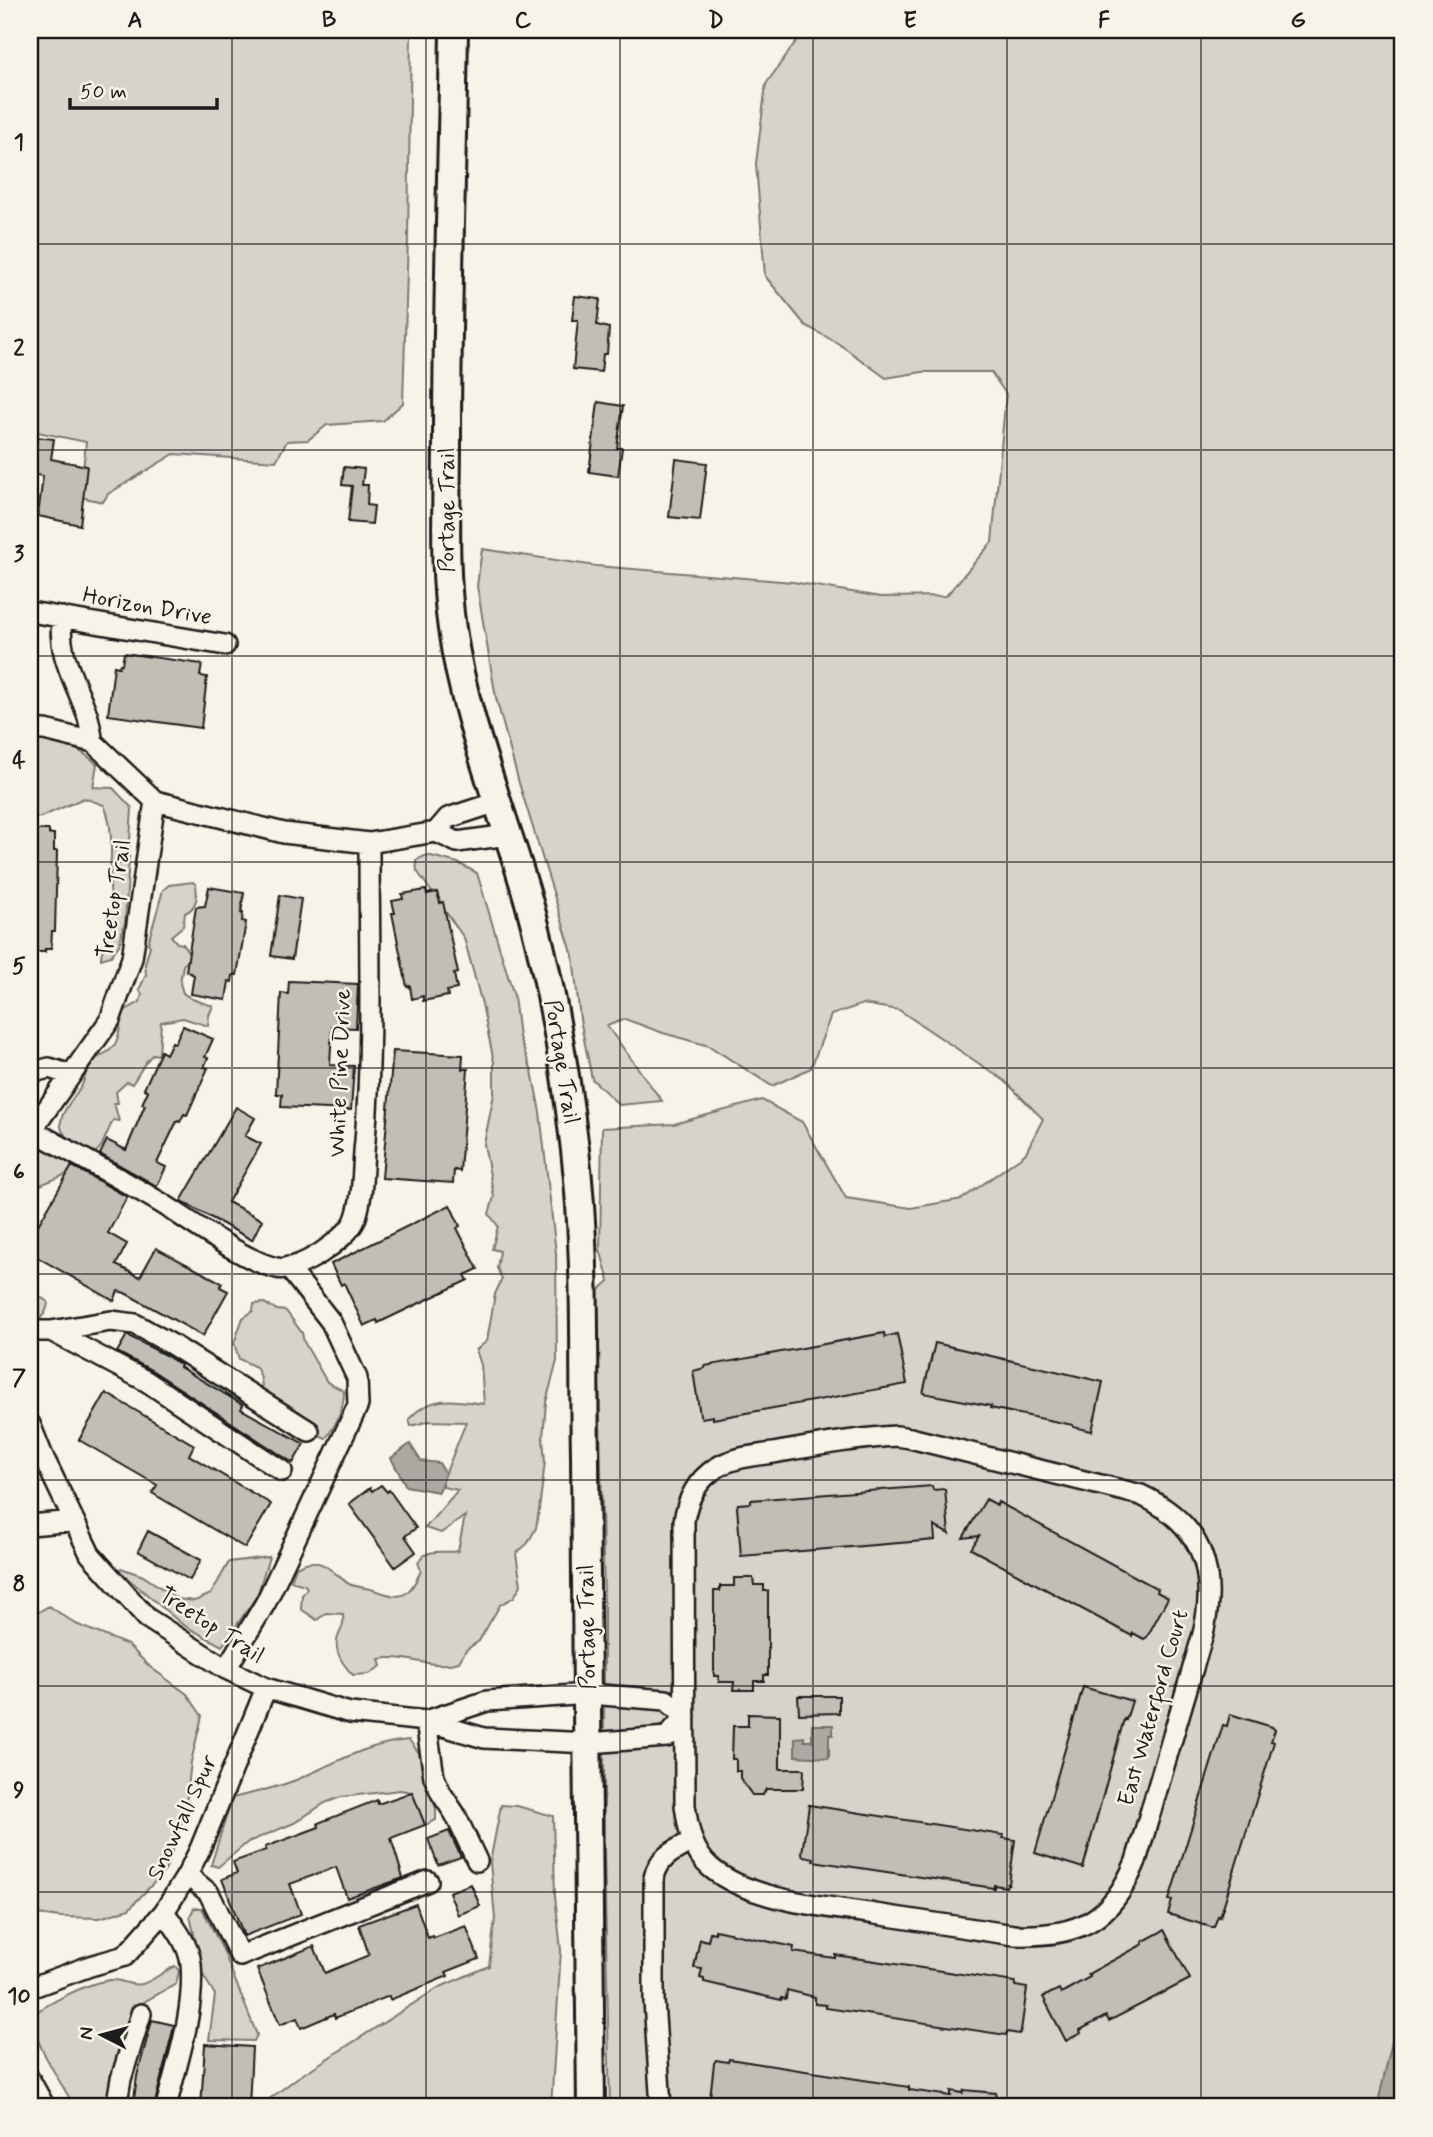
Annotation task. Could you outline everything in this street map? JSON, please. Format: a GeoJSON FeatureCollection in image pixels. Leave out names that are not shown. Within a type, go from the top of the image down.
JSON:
{"type":"FeatureCollection","features":[{"type":"Feature","properties":{"kind":"main road","name":"Portage Trail"},"geometry":{"type":"LineString","coordinates":[[454,30],[447,377],[448,572],[452,626],[475,738],[533,918],[557,1021],[576,1153],[585,1301],[591,2107]]}},
{"type":"Feature","properties":{"kind":"street","name":"Horizon Drive"},"geometry":{"type":"LineString","coordinates":[[30,612],[225,645]]}},
{"type":"Feature","properties":{"kind":"street","name":"Horizon Drive"},"geometry":{"type":"LineString","coordinates":[[62,617],[59,636],[63,655],[88,717],[93,742]]}},
{"type":"Feature","properties":{"kind":"street"},"geometry":{"type":"LineString","coordinates":[[30,730],[45,730],[93,742],[155,801],[284,833],[369,843],[436,832],[457,842],[508,835]]}},
{"type":"Feature","properties":{"kind":"street","name":"Treetop Trail"},"geometry":{"type":"LineString","coordinates":[[31,1131],[110,1020],[132,958],[155,801]]}},
{"type":"Feature","properties":{"kind":"street"},"geometry":{"type":"LineString","coordinates":[[436,832],[448,818],[497,802]]}},
{"type":"Feature","properties":{"kind":"street","name":"White Pine Drive"},"geometry":{"type":"LineString","coordinates":[[288,1267],[320,1254],[342,1238],[355,1221],[360,1196],[370,1039],[369,843]]}},
{"type":"Feature","properties":{"kind":"street"},"geometry":{"type":"LineString","coordinates":[[30,1073],[49,1068],[71,1075]]}},
{"type":"Feature","properties":{"kind":"street"},"geometry":{"type":"LineString","coordinates":[[31,1131],[251,1257],[278,1269],[288,1267],[331,1322],[357,1378],[359,1405],[266,1602],[226,1669]]}},
{"type":"Feature","properties":{"kind":"street"},"geometry":{"type":"LineString","coordinates":[[30,1331],[51,1331],[111,1321],[135,1324],[309,1431]]}},
{"type":"Feature","properties":{"kind":"street"},"geometry":{"type":"LineString","coordinates":[[51,1331],[146,1381],[282,1471]]}},
{"type":"Feature","properties":{"kind":"street","name":"Treetop Trail"},"geometry":{"type":"LineString","coordinates":[[30,1424],[36,1458],[74,1521],[90,1554],[148,1618],[226,1669],[266,1688],[350,1713],[426,1721],[484,1738],[589,1743]]}},
{"type":"Feature","properties":{"kind":"street","name":"East Waterford Court"},"geometry":{"type":"LineString","coordinates":[[882,1437],[910,1438],[1141,1495],[1167,1509],[1187,1529],[1207,1569],[1209,1609],[1203,1634],[1136,1861],[1116,1900],[1106,1911],[1075,1929],[1054,1934],[1014,1936],[769,1895],[729,1879],[711,1868],[692,1841],[685,1805],[685,1716],[686,1508],[699,1483],[708,1473],[729,1461],[882,1437]]}},
{"type":"Feature","properties":{"kind":"street"},"geometry":{"type":"LineString","coordinates":[[30,1525],[74,1521]]}},
{"type":"Feature","properties":{"kind":"street","name":"Snowfall Spur"},"geometry":{"type":"LineString","coordinates":[[30,1988],[125,1956],[164,1912],[187,1875],[266,1688]]}},
{"type":"Feature","properties":{"kind":"street"},"geometry":{"type":"LineString","coordinates":[[589,1694],[666,1700],[685,1716],[667,1737],[589,1743]]}},
{"type":"Feature","properties":{"kind":"street","name":"Treetop Trail"},"geometry":{"type":"LineString","coordinates":[[426,1721],[487,1700],[589,1694]]}},
{"type":"Feature","properties":{"kind":"street"},"geometry":{"type":"LineString","coordinates":[[426,1721],[434,1777],[477,1861]]}},
{"type":"Feature","properties":{"kind":"street"},"geometry":{"type":"LineString","coordinates":[[661,2107],[654,2001],[654,1878],[661,1861],[692,1841]]}},
{"type":"Feature","properties":{"kind":"street"},"geometry":{"type":"LineString","coordinates":[[187,1875],[209,1893],[240,1956],[428,1881]]}},
{"type":"Feature","properties":{"kind":"street"},"geometry":{"type":"LineString","coordinates":[[164,1912],[181,1935],[191,1963],[188,2015],[166,2107]]}},
{"type":"Feature","properties":{"kind":"street"},"geometry":{"type":"LineString","coordinates":[[116,2107],[121,2079],[141,2014]]}},
{"type":"Feature","properties":{"kind":"street"},"geometry":{"type":"LineString","coordinates":[[30,2080],[45,2107]]}},
{"type":"Feature","properties":{"kind":"shaded area"},"geometry":{"type":"Polygon","coordinates":[[[30,30],[411,30],[403,403],[383,421],[327,425],[308,440],[287,441],[276,461],[174,454],[108,494],[103,502],[80,497],[86,442],[38,432],[30,444],[30,30]]]}},
{"type":"Feature","properties":{"kind":"shaded area"},"geometry":{"type":"Polygon","coordinates":[[[804,30],[1403,30],[1403,2107],[610,2107],[604,1852],[604,1597],[597,1292],[609,1281],[600,1249],[602,1128],[674,1124],[762,1100],[802,1122],[846,1198],[911,1208],[962,1199],[1025,1154],[1043,1119],[1005,1081],[899,1010],[863,1004],[831,1015],[811,1068],[772,1086],[709,1046],[625,1019],[607,1026],[662,1101],[619,1105],[592,1079],[580,1019],[573,956],[519,783],[496,698],[477,586],[482,549],[596,566],[793,582],[881,597],[946,596],[992,542],[1006,394],[991,372],[922,372],[886,378],[839,344],[805,325],[765,276],[756,164],[766,84],[804,30]]]}},
{"type":"Feature","properties":{"kind":"shaded area"},"geometry":{"type":"Polygon","coordinates":[[[45,739],[73,748],[92,759],[97,764],[93,787],[113,788],[132,808],[125,922],[119,945],[111,956],[101,959],[111,917],[110,824],[104,805],[84,798],[41,817],[30,819],[30,742],[45,739]]]}},
{"type":"Feature","properties":{"kind":"shaded area"},"geometry":{"type":"Polygon","coordinates":[[[427,855],[458,863],[477,873],[514,996],[519,1037],[532,1071],[540,1112],[556,1253],[557,1361],[546,1402],[543,1438],[545,1462],[536,1528],[528,1543],[516,1554],[521,1585],[514,1597],[500,1605],[479,1641],[466,1650],[459,1662],[439,1664],[399,1658],[379,1659],[381,1666],[369,1674],[353,1675],[343,1663],[337,1648],[343,1614],[326,1613],[317,1620],[301,1609],[302,1595],[307,1588],[291,1581],[296,1567],[308,1562],[317,1563],[351,1585],[395,1596],[411,1589],[421,1571],[418,1562],[426,1554],[458,1551],[465,1516],[441,1533],[425,1528],[458,1490],[443,1487],[443,1480],[466,1422],[429,1421],[411,1426],[409,1419],[417,1411],[435,1402],[453,1400],[484,1404],[481,1365],[476,1350],[487,1341],[495,1294],[502,1279],[497,1268],[500,1251],[492,1249],[498,1226],[489,1214],[494,1197],[484,1144],[494,1094],[494,1062],[464,938],[417,871],[416,860],[427,855]]]}},
{"type":"Feature","properties":{"kind":"shaded area"},"geometry":{"type":"Polygon","coordinates":[[[193,882],[196,885],[196,902],[185,913],[183,926],[171,936],[177,943],[183,944],[192,958],[183,965],[180,983],[183,993],[213,1006],[208,1026],[183,1018],[161,1022],[159,1055],[153,1054],[132,1084],[127,1082],[116,1092],[118,1103],[114,1103],[119,1121],[113,1120],[102,1145],[94,1155],[70,1140],[61,1126],[61,1119],[83,1084],[91,1062],[114,1046],[124,1011],[140,1002],[142,994],[139,990],[146,975],[145,964],[150,946],[148,943],[163,890],[169,885],[193,882]]]}},
{"type":"Feature","properties":{"kind":"shaded area"},"geometry":{"type":"Polygon","coordinates":[[[46,1143],[70,1160],[71,1169],[65,1175],[40,1185],[36,1222],[30,1226],[30,1150],[46,1143]]]}},
{"type":"Feature","properties":{"kind":"shaded area"},"geometry":{"type":"Polygon","coordinates":[[[30,1295],[37,1295],[48,1302],[43,1316],[31,1324],[30,1295]]]}},
{"type":"Feature","properties":{"kind":"shaded area"},"geometry":{"type":"Polygon","coordinates":[[[264,1303],[277,1310],[286,1311],[302,1333],[304,1342],[327,1382],[344,1391],[339,1416],[326,1438],[309,1431],[300,1412],[263,1391],[256,1367],[239,1359],[234,1343],[243,1318],[253,1311],[254,1304],[264,1303]]]}},
{"type":"Feature","properties":{"kind":"shaded area"},"geometry":{"type":"Polygon","coordinates":[[[410,1444],[421,1461],[439,1463],[445,1473],[439,1492],[406,1486],[391,1458],[410,1444]]]}},
{"type":"Feature","properties":{"kind":"shaded area"},"geometry":{"type":"Polygon","coordinates":[[[269,1557],[257,1596],[222,1646],[183,1625],[119,1571],[121,1568],[143,1576],[178,1599],[195,1601],[211,1594],[229,1562],[269,1557]]]}},
{"type":"Feature","properties":{"kind":"shaded area"},"geometry":{"type":"Polygon","coordinates":[[[49,1606],[76,1624],[128,1645],[150,1667],[187,1694],[202,1716],[191,1762],[185,1813],[165,1871],[129,1909],[100,1918],[30,1913],[30,1617],[49,1606]]]}},
{"type":"Feature","properties":{"kind":"shaded area"},"geometry":{"type":"Polygon","coordinates":[[[812,1725],[833,1725],[833,1735],[829,1735],[829,1758],[795,1756],[795,1738],[804,1737],[804,1741],[812,1741],[812,1725]]]}},
{"type":"Feature","properties":{"kind":"shaded area"},"geometry":{"type":"Polygon","coordinates":[[[409,1740],[419,1753],[436,1809],[436,1820],[425,1825],[412,1792],[400,1790],[341,1797],[325,1803],[294,1823],[248,1842],[218,1867],[211,1865],[232,1798],[288,1783],[379,1745],[409,1740]]]}},
{"type":"Feature","properties":{"kind":"shaded area"},"geometry":{"type":"Polygon","coordinates":[[[501,1805],[517,1806],[553,1816],[555,1896],[561,1950],[551,2107],[263,2107],[264,2103],[297,2078],[438,1988],[489,1966],[495,1919],[490,1862],[501,1805]]]}},
{"type":"Feature","properties":{"kind":"shaded area"},"geometry":{"type":"Polygon","coordinates":[[[194,1908],[202,1908],[223,1950],[257,2035],[254,2041],[209,2040],[215,1995],[203,1975],[190,1916],[194,1908]]]}},
{"type":"Feature","properties":{"kind":"shaded area"},"geometry":{"type":"Polygon","coordinates":[[[175,1966],[179,1971],[176,1984],[133,2008],[115,2062],[106,2107],[75,2107],[39,2042],[33,2023],[36,2012],[92,1984],[111,1980],[142,1984],[175,1966]]]}},
{"type":"Feature","properties":{"kind":"shaded area"},"geometry":{"type":"Polygon","coordinates":[[[1403,2028],[1403,2107],[1377,2107],[1394,2033],[1403,2028]]]}},
{"type":"Feature","properties":{"kind":"building"},"geometry":{"type":"Polygon","coordinates":[[[575,296],[600,299],[597,325],[609,328],[607,354],[603,354],[601,372],[573,369],[578,320],[572,320],[575,296]]]}},
{"type":"Feature","properties":{"kind":"building"},"geometry":{"type":"Polygon","coordinates":[[[598,402],[623,406],[617,448],[622,448],[618,476],[589,472],[598,402]]]}},
{"type":"Feature","properties":{"kind":"building"},"geometry":{"type":"Polygon","coordinates":[[[37,437],[54,439],[51,459],[87,466],[80,525],[38,516],[43,476],[30,474],[30,457],[34,458],[37,437]]]}},
{"type":"Feature","properties":{"kind":"building"},"geometry":{"type":"Polygon","coordinates":[[[676,459],[707,463],[700,520],[669,517],[676,459]]]}},
{"type":"Feature","properties":{"kind":"building"},"geometry":{"type":"Polygon","coordinates":[[[344,467],[364,469],[362,485],[368,485],[367,505],[374,506],[372,524],[348,522],[352,486],[342,485],[344,467]]]}},
{"type":"Feature","properties":{"kind":"building"},"geometry":{"type":"Polygon","coordinates":[[[124,653],[202,664],[200,676],[207,677],[201,728],[108,715],[114,666],[119,667],[122,664],[124,653]]]}},
{"type":"Feature","properties":{"kind":"building"},"geometry":{"type":"Polygon","coordinates":[[[30,830],[49,830],[49,834],[54,834],[54,851],[57,851],[55,931],[52,931],[51,949],[45,949],[45,952],[30,952],[30,830]]]}},
{"type":"Feature","properties":{"kind":"building"},"geometry":{"type":"Polygon","coordinates":[[[209,887],[244,893],[241,913],[242,921],[246,922],[237,975],[233,975],[232,982],[229,981],[226,1000],[191,994],[194,975],[186,971],[196,907],[205,906],[209,887]]]}},
{"type":"Feature","properties":{"kind":"building"},"geometry":{"type":"Polygon","coordinates":[[[426,890],[427,894],[437,892],[440,903],[443,902],[458,973],[454,974],[457,989],[447,991],[448,996],[423,1001],[423,996],[412,999],[410,986],[407,987],[392,901],[403,899],[402,894],[426,890]]]}},
{"type":"Feature","properties":{"kind":"building"},"geometry":{"type":"Polygon","coordinates":[[[280,895],[301,899],[292,959],[271,956],[280,895]]]}},
{"type":"Feature","properties":{"kind":"building"},"geometry":{"type":"Polygon","coordinates":[[[289,981],[358,984],[356,1028],[332,1027],[330,1065],[354,1066],[351,1110],[281,1107],[282,1094],[276,1094],[281,993],[288,994],[289,981]]]}},
{"type":"Feature","properties":{"kind":"building"},"geometry":{"type":"Polygon","coordinates":[[[183,1026],[213,1039],[205,1057],[208,1058],[204,1067],[208,1068],[187,1115],[184,1114],[180,1122],[177,1121],[157,1163],[166,1167],[157,1186],[100,1154],[107,1140],[126,1150],[145,1105],[142,1104],[148,1091],[144,1089],[161,1051],[166,1054],[183,1026]]]}},
{"type":"Feature","properties":{"kind":"building"},"geometry":{"type":"Polygon","coordinates":[[[393,1051],[463,1055],[462,1069],[468,1069],[460,1171],[454,1170],[453,1183],[382,1178],[393,1051]]]}},
{"type":"Feature","properties":{"kind":"building"},"geometry":{"type":"Polygon","coordinates":[[[236,1107],[255,1118],[245,1136],[261,1144],[228,1202],[262,1220],[252,1240],[181,1201],[236,1107]]]}},
{"type":"Feature","properties":{"kind":"building"},"geometry":{"type":"Polygon","coordinates":[[[72,1166],[127,1197],[108,1233],[127,1244],[116,1265],[140,1277],[156,1248],[222,1283],[220,1287],[228,1291],[203,1336],[125,1293],[118,1291],[114,1301],[30,1253],[30,1239],[72,1166]]]}},
{"type":"Feature","properties":{"kind":"building"},"geometry":{"type":"Polygon","coordinates":[[[450,1205],[460,1226],[457,1228],[478,1269],[465,1275],[468,1280],[378,1323],[377,1320],[364,1326],[344,1283],[341,1285],[331,1264],[450,1205]]]}},
{"type":"Feature","properties":{"kind":"building"},"geometry":{"type":"Polygon","coordinates":[[[884,1333],[885,1337],[897,1334],[907,1384],[713,1419],[713,1416],[702,1418],[700,1415],[693,1371],[705,1366],[884,1333]]]}},
{"type":"Feature","properties":{"kind":"building"},"geometry":{"type":"Polygon","coordinates":[[[127,1335],[165,1355],[243,1405],[241,1409],[304,1444],[293,1463],[153,1371],[117,1352],[127,1335]]]}},
{"type":"Feature","properties":{"kind":"building"},"geometry":{"type":"Polygon","coordinates":[[[935,1343],[1103,1382],[1092,1431],[990,1408],[991,1406],[923,1393],[935,1343]]]}},
{"type":"Feature","properties":{"kind":"building"},"geometry":{"type":"Polygon","coordinates":[[[106,1393],[194,1445],[189,1455],[271,1504],[245,1548],[152,1493],[157,1485],[79,1440],[106,1393]]]}},
{"type":"Feature","properties":{"kind":"building"},"geometry":{"type":"Polygon","coordinates":[[[381,1485],[387,1492],[389,1490],[416,1528],[405,1536],[416,1552],[395,1567],[349,1504],[370,1488],[372,1491],[381,1485]]]}},
{"type":"Feature","properties":{"kind":"building"},"geometry":{"type":"Polygon","coordinates":[[[932,1486],[933,1490],[945,1489],[949,1534],[934,1526],[935,1540],[741,1556],[738,1504],[751,1503],[751,1500],[932,1486]]]}},
{"type":"Feature","properties":{"kind":"building"},"geometry":{"type":"Polygon","coordinates":[[[986,1499],[997,1505],[998,1502],[1158,1589],[1157,1592],[1168,1598],[1147,1637],[1144,1639],[1133,1633],[1132,1636],[971,1549],[979,1536],[963,1538],[986,1499]]]}},
{"type":"Feature","properties":{"kind":"building"},"geometry":{"type":"Polygon","coordinates":[[[148,1531],[201,1560],[190,1580],[138,1551],[148,1531]]]}},
{"type":"Feature","properties":{"kind":"building"},"geometry":{"type":"Polygon","coordinates":[[[734,1578],[753,1578],[754,1585],[764,1585],[764,1591],[768,1591],[768,1675],[764,1675],[764,1681],[754,1681],[754,1690],[733,1690],[734,1682],[719,1682],[719,1676],[714,1676],[714,1591],[720,1591],[720,1586],[734,1586],[734,1578]]]}},
{"type":"Feature","properties":{"kind":"building"},"geometry":{"type":"Polygon","coordinates":[[[1083,1687],[1132,1701],[1126,1720],[1124,1719],[1083,1868],[1035,1853],[1083,1687]]]}},
{"type":"Feature","properties":{"kind":"building"},"geometry":{"type":"Polygon","coordinates":[[[798,1696],[839,1696],[839,1713],[799,1714],[798,1696]]]}},
{"type":"Feature","properties":{"kind":"building"},"geometry":{"type":"Polygon","coordinates":[[[748,1714],[780,1715],[780,1769],[804,1769],[803,1789],[766,1789],[763,1795],[752,1795],[740,1778],[740,1771],[736,1771],[736,1759],[732,1759],[733,1726],[748,1726],[748,1714]]]}},
{"type":"Feature","properties":{"kind":"building"},"geometry":{"type":"Polygon","coordinates":[[[1230,1714],[1272,1727],[1275,1730],[1271,1741],[1274,1742],[1220,1917],[1218,1916],[1214,1927],[1211,1927],[1168,1914],[1172,1901],[1169,1900],[1223,1725],[1227,1726],[1230,1714]]]}},
{"type":"Feature","properties":{"kind":"building"},"geometry":{"type":"Polygon","coordinates":[[[412,1792],[425,1825],[391,1838],[403,1878],[347,1898],[336,1867],[290,1884],[301,1914],[244,1936],[222,1879],[237,1873],[233,1862],[319,1827],[318,1823],[377,1800],[378,1804],[412,1792]]]}},
{"type":"Feature","properties":{"kind":"building"},"geometry":{"type":"Polygon","coordinates":[[[809,1805],[1003,1835],[1003,1838],[1015,1840],[1009,1884],[1006,1887],[994,1885],[994,1888],[813,1861],[814,1858],[803,1856],[802,1853],[809,1805]]]}},
{"type":"Feature","properties":{"kind":"building"},"geometry":{"type":"Polygon","coordinates":[[[449,1831],[461,1857],[438,1865],[428,1839],[449,1831]]]}},
{"type":"Feature","properties":{"kind":"building"},"geometry":{"type":"Polygon","coordinates":[[[471,1884],[480,1906],[458,1915],[449,1892],[471,1884]]]}},
{"type":"Feature","properties":{"kind":"building"},"geometry":{"type":"Polygon","coordinates":[[[416,1904],[428,1938],[466,1926],[479,1959],[446,1972],[448,1976],[390,2000],[389,1996],[335,2018],[334,2014],[301,2028],[297,2018],[280,2025],[257,1969],[314,1946],[325,1973],[369,1955],[359,1925],[416,1904]]]}},
{"type":"Feature","properties":{"kind":"building"},"geometry":{"type":"Polygon","coordinates":[[[715,1930],[794,1947],[793,1952],[835,1958],[835,1955],[1015,1982],[1015,1986],[1027,1988],[1021,2031],[1019,2034],[1007,2032],[1006,2035],[826,2008],[826,2005],[815,2004],[815,1997],[787,1990],[786,1999],[781,2000],[704,1982],[704,1979],[700,1978],[702,1969],[694,1968],[700,1939],[708,1941],[710,1932],[715,1933],[715,1930]]]}},
{"type":"Feature","properties":{"kind":"building"},"geometry":{"type":"Polygon","coordinates":[[[1164,1930],[1190,1979],[1109,2021],[1106,2016],[1066,2041],[1043,1997],[1059,1989],[1061,1993],[1090,1977],[1088,1974],[1164,1930]]]}},
{"type":"Feature","properties":{"kind":"building"},"geometry":{"type":"Polygon","coordinates":[[[152,2020],[174,2025],[154,2107],[133,2107],[137,2076],[152,2020]]]}},
{"type":"Feature","properties":{"kind":"building"},"geometry":{"type":"Polygon","coordinates":[[[205,2044],[252,2047],[249,2107],[201,2107],[205,2044]]]}},
{"type":"Feature","properties":{"kind":"building"},"geometry":{"type":"Polygon","coordinates":[[[729,2059],[951,2096],[951,2091],[963,2093],[964,2090],[996,2093],[995,2097],[1000,2097],[1000,2107],[709,2107],[714,2063],[716,2060],[728,2062],[729,2059]]]}}]}
